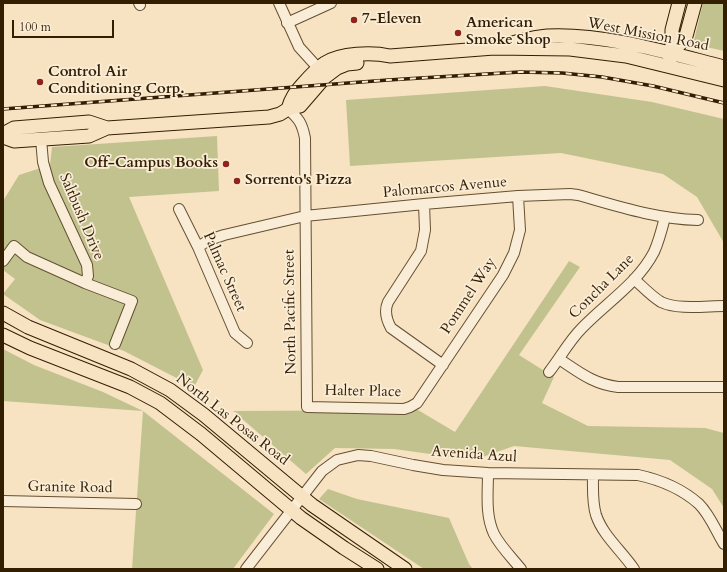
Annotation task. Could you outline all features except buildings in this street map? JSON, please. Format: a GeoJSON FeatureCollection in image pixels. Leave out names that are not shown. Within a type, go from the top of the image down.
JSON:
{"type":"FeatureCollection","features":[{"type":"Feature","properties":{"kind":"main road"},"geometry":{"type":"LineString","coordinates":[[670,60],[672,30],[679,3]]}},
{"type":"Feature","properties":{"kind":"main road"},"geometry":{"type":"LineString","coordinates":[[670,60],[686,36],[695,3]]}},
{"type":"Feature","properties":{"kind":"main road","name":"West Mission Road"},"geometry":{"type":"LineString","coordinates":[[288,108],[291,98],[318,68],[327,62],[341,57],[378,53],[390,56],[494,48],[578,50],[724,67]]}},
{"type":"Feature","properties":{"kind":"main road","name":"West Mission Road"},"geometry":{"type":"LineString","coordinates":[[107,128],[89,122],[14,128],[3,135],[14,141],[88,136],[107,128],[269,117],[280,114],[288,108],[300,106],[326,77],[337,68],[347,64],[376,62],[390,56]]}},
{"type":"Feature","properties":{"kind":"main road","name":"West Mission Road"},"geometry":{"type":"LineString","coordinates":[[670,60],[724,80]]}},
{"type":"Feature","properties":{"kind":"main road"},"geometry":{"type":"LineString","coordinates":[[41,139],[41,132],[72,130],[82,123]]}},
{"type":"Feature","properties":{"kind":"main road","name":"North Las Posas Road"},"geometry":{"type":"LineString","coordinates":[[3,313],[35,330],[131,369],[170,390],[204,415],[302,497],[405,569]]}},
{"type":"Feature","properties":{"kind":"main road","name":"North Las Posas Road"},"geometry":{"type":"LineString","coordinates":[[3,335],[30,348],[130,386],[160,403],[201,434],[291,510],[344,548],[377,569]]}},
{"type":"Feature","properties":{"kind":"street"},"geometry":{"type":"LineString","coordinates":[[278,3],[300,47],[318,68]]}},
{"type":"Feature","properties":{"kind":"street"},"geometry":{"type":"LineString","coordinates":[[287,23],[331,3]]}},
{"type":"Feature","properties":{"kind":"street","name":"North Pacific Street"},"geometry":{"type":"LineString","coordinates":[[288,108],[299,119],[305,138],[307,407]]}},
{"type":"Feature","properties":{"kind":"street","name":"Saltbush Drive"},"geometry":{"type":"LineString","coordinates":[[41,139],[43,162],[48,184],[87,265],[88,276],[85,283]]}},
{"type":"Feature","properties":{"kind":"street","name":"Palomarcos Avenue"},"geometry":{"type":"LineString","coordinates":[[198,247],[209,240],[224,235],[305,216],[518,196],[578,195],[647,214],[681,220],[698,220]]}},
{"type":"Feature","properties":{"kind":"street","name":"Pommel Way"},"geometry":{"type":"LineString","coordinates":[[418,403],[503,275],[514,253],[520,230],[518,196]]}},
{"type":"Feature","properties":{"kind":"street"},"geometry":{"type":"LineString","coordinates":[[424,204],[425,230],[421,251],[388,302],[386,307],[386,320],[391,328],[443,365]]}},
{"type":"Feature","properties":{"kind":"street","name":"Palmac Street"},"geometry":{"type":"LineString","coordinates":[[179,210],[198,247],[236,333],[247,344]]}},
{"type":"Feature","properties":{"kind":"street","name":"Concha Lane"},"geometry":{"type":"LineString","coordinates":[[549,372],[582,328],[645,267],[659,241],[665,217]]}},
{"type":"Feature","properties":{"kind":"street"},"geometry":{"type":"LineString","coordinates":[[3,261],[14,246],[27,257],[85,283],[132,301],[115,344]]}},
{"type":"Feature","properties":{"kind":"street"},"geometry":{"type":"LineString","coordinates":[[634,279],[661,302],[673,306],[724,306]]}},
{"type":"Feature","properties":{"kind":"street"},"geometry":{"type":"LineString","coordinates":[[559,359],[604,386],[724,387]]}},
{"type":"Feature","properties":{"kind":"street","name":"Halter Place"},"geometry":{"type":"LineString","coordinates":[[307,407],[404,409],[418,403]]}},
{"type":"Feature","properties":{"kind":"street","name":"Avenida Azul"},"geometry":{"type":"LineString","coordinates":[[246,569],[322,471],[337,460],[358,455],[371,456],[443,470],[488,473],[638,475],[655,478],[678,488],[699,505],[724,544]]}},
{"type":"Feature","properties":{"kind":"street"},"geometry":{"type":"LineString","coordinates":[[488,473],[488,511],[490,523],[495,536],[521,569]]}},
{"type":"Feature","properties":{"kind":"street"},"geometry":{"type":"LineString","coordinates":[[593,475],[593,502],[596,516],[603,530],[634,569]]}},
{"type":"Feature","properties":{"kind":"street","name":"Granite Road"},"geometry":{"type":"LineString","coordinates":[[3,501],[136,504]]}},
{"type":"Feature","properties":{"kind":"green space"},"geometry":{"type":"Polygon","coordinates":[[[703,3],[724,3],[724,51],[693,44],[703,3]]]}},
{"type":"Feature","properties":{"kind":"green space"},"geometry":{"type":"Polygon","coordinates":[[[545,86],[652,102],[724,119],[724,243],[697,197],[663,174],[561,153],[350,166],[346,100],[545,86]]]}},
{"type":"Feature","properties":{"kind":"green space"},"geometry":{"type":"Polygon","coordinates":[[[217,136],[219,191],[129,197],[203,370],[194,387],[124,351],[40,320],[3,294],[15,279],[3,270],[3,201],[19,175],[50,165],[52,147],[217,136]]]}},
{"type":"Feature","properties":{"kind":"green space"},"geometry":{"type":"Polygon","coordinates":[[[569,261],[580,267],[519,355],[554,377],[542,403],[588,426],[705,428],[724,433],[724,508],[712,489],[670,460],[514,446],[474,460],[394,449],[335,448],[306,474],[233,411],[418,410],[455,432],[569,261]]]}},
{"type":"Feature","properties":{"kind":"green space"},"geometry":{"type":"Polygon","coordinates":[[[3,349],[34,365],[103,392],[143,411],[3,401],[3,349]]]}},
{"type":"Feature","properties":{"kind":"green space"},"geometry":{"type":"Polygon","coordinates":[[[143,411],[274,514],[233,569],[132,569],[143,411]]]}},
{"type":"Feature","properties":{"kind":"green space"},"geometry":{"type":"Polygon","coordinates":[[[328,489],[357,499],[449,518],[469,564],[473,569],[424,569],[319,499],[328,489]]]}},
{"type":"Feature","properties":{"kind":"railway"},"geometry":{"type":"LineString","coordinates":[[3,109],[388,80],[520,72],[562,73],[602,77],[653,86],[724,103]]}},
{"type":"Feature","properties":{"kind":"place","name":"7-Eleven"},"geometry":{"type":"Point","coordinates":[354,20]}},
{"type":"Feature","properties":{"kind":"place","name":"American Smoke Shop"},"geometry":{"type":"Point","coordinates":[458,33]}},
{"type":"Feature","properties":{"kind":"place","name":"Control Air Conditioning Corp."},"geometry":{"type":"Point","coordinates":[40,82]}},
{"type":"Feature","properties":{"kind":"place","name":"Off-Campus Books"},"geometry":{"type":"Point","coordinates":[226,164]}},
{"type":"Feature","properties":{"kind":"place","name":"Sorrento's Pizza"},"geometry":{"type":"Point","coordinates":[237,181]}}]}
